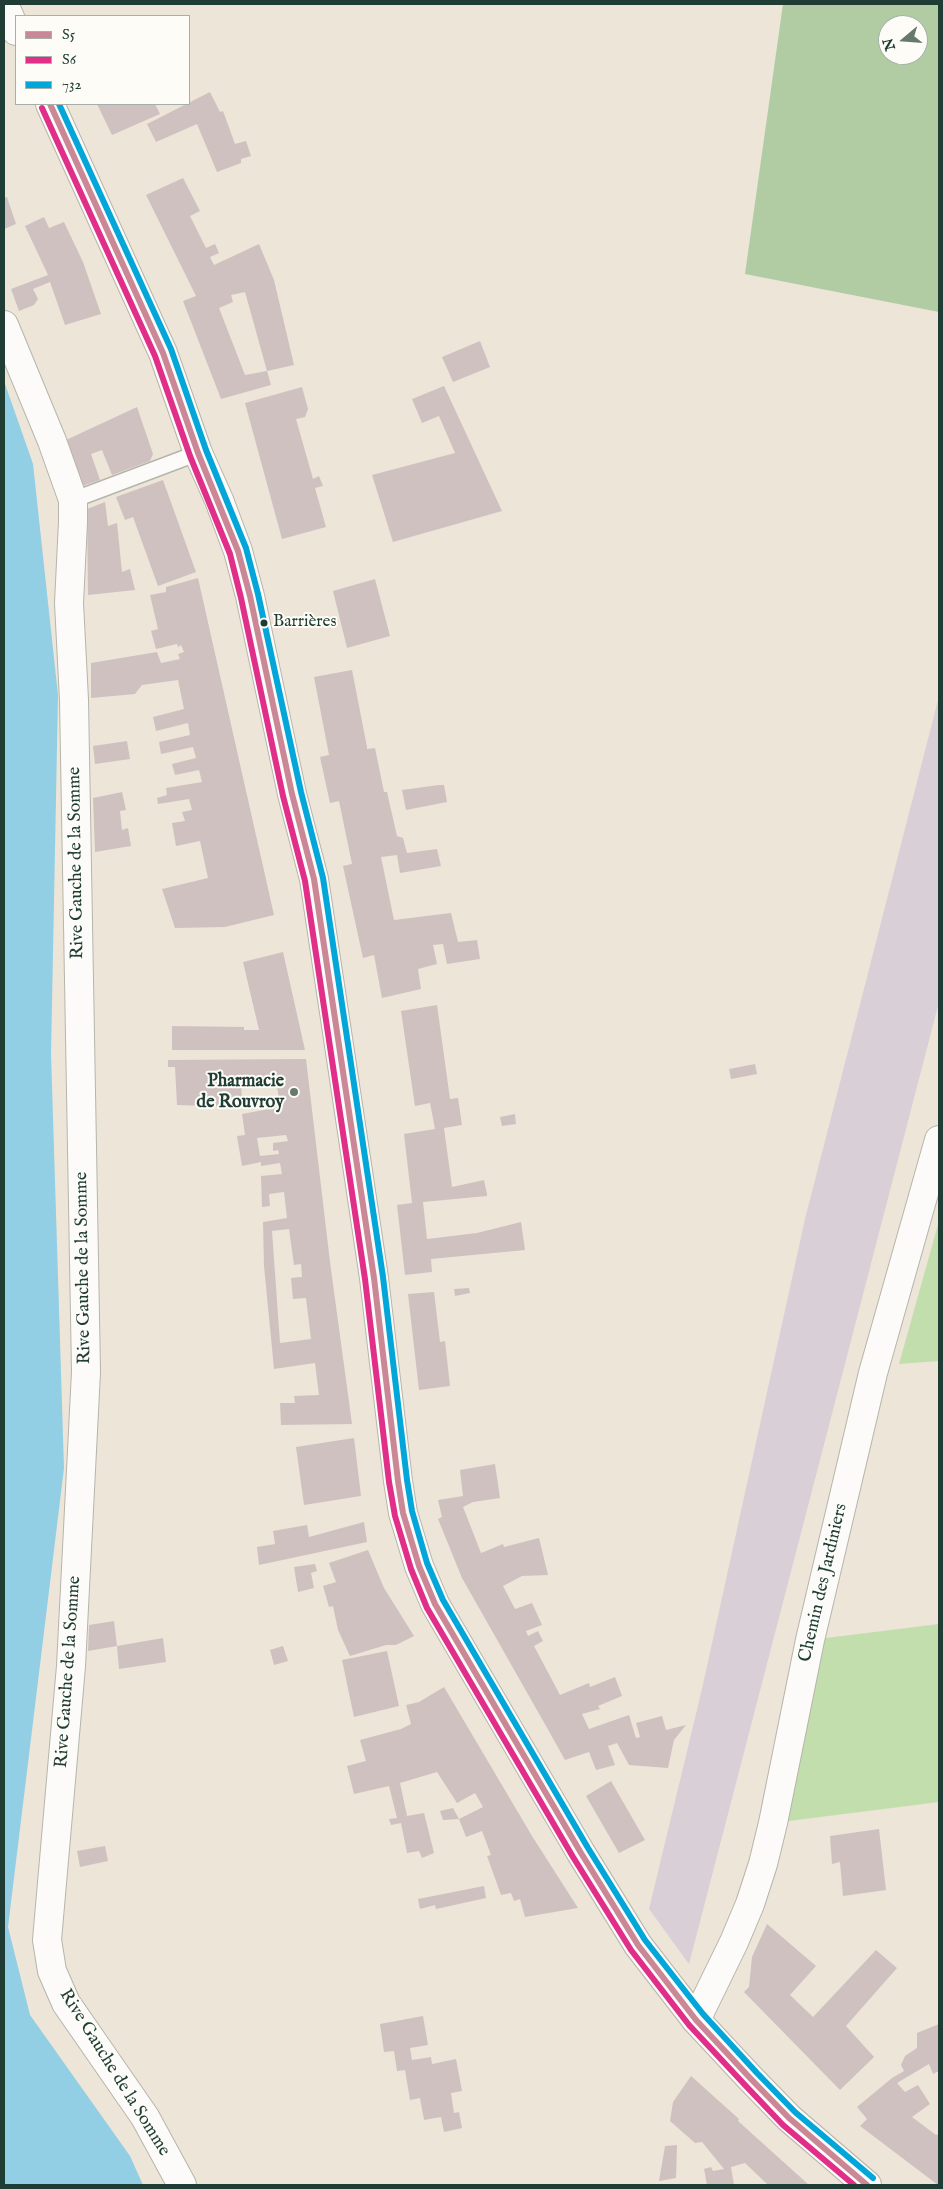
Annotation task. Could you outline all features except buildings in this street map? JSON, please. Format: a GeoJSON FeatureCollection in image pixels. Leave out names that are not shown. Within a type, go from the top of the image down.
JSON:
{"type":"FeatureCollection","features":[{"type":"Feature","properties":{"kind":"street"},"geometry":{"type":"LineString","coordinates":[[4,4],[15,29]]}},
{"type":"Feature","properties":{"kind":"street"},"geometry":{"type":"LineString","coordinates":[[50,105],[163,353],[198,453],[219,500],[243,569],[292,794],[314,879],[374,1278],[398,1481],[403,1513],[412,1546],[435,1604],[581,1853],[638,1945],[696,2020],[789,2118],[867,2185]]}},
{"type":"Feature","properties":{"kind":"street","name":"Rive Gauche de la Somme"},"geometry":{"type":"LineString","coordinates":[[4,326],[52,441],[73,500],[69,603],[74,700],[86,1372],[71,1666],[47,1940],[52,1971],[66,2003],[145,2117],[182,2185]]}},
{"type":"Feature","properties":{"kind":"street","name":"Chemin des Jardiniers"},"geometry":{"type":"LineString","coordinates":[[696,2020],[734,1942],[750,1904],[762,1864],[773,1823],[810,1640],[873,1373],[939,1140]]}},
{"type":"Feature","properties":{"kind":"lane"},"geometry":{"type":"LineString","coordinates":[[73,500],[198,453]]}},
{"type":"Feature","properties":{"kind":"shaded area"},"geometry":{"type":"Polygon","coordinates":[[[939,696],[939,1002],[689,1964],[649,1909],[702,1689],[805,1219],[939,696]]]}},
{"type":"Feature","properties":{"kind":"green space"},"geometry":{"type":"Polygon","coordinates":[[[783,4],[939,4],[939,312],[745,274],[783,4]]]}},
{"type":"Feature","properties":{"kind":"green space"},"geometry":{"type":"Polygon","coordinates":[[[939,1221],[939,1361],[899,1364],[939,1221]]]}},
{"type":"Feature","properties":{"kind":"green space"},"geometry":{"type":"Polygon","coordinates":[[[939,1624],[939,1802],[773,1823],[810,1640],[939,1624]]]}},
{"type":"Feature","properties":{"kind":"water"},"geometry":{"type":"Polygon","coordinates":[[[4,381],[33,464],[58,695],[51,1054],[64,1468],[8,1927],[30,2015],[130,2156],[143,2185],[4,2185],[4,381]]]}},
{"type":"Feature","properties":{"kind":"transit line","name":"S5"},"geometry":{"type":"LineString","coordinates":[[50,105],[163,353],[198,453],[238,551],[250,596],[292,794],[314,879],[374,1278],[398,1481],[403,1513],[419,1566],[435,1604],[581,1853],[638,1945],[696,2020],[751,2079],[789,2118],[867,2185]]}},
{"type":"Feature","properties":{"kind":"transit line","name":"732"},"geometry":{"type":"LineString","coordinates":[[59,105],[171,349],[206,450],[246,548],[258,594],[301,792],[323,878],[383,1277],[407,1480],[412,1511],[427,1563],[443,1600],[588,1848],[645,1940],[703,2014],[757,2073],[795,2112],[873,2178]]}},
{"type":"Feature","properties":{"kind":"transit line","name":"S6"},"geometry":{"type":"LineString","coordinates":[[42,108],[155,356],[190,456],[230,554],[283,796],[305,881],[365,1279],[389,1482],[395,1516],[411,1569],[427,1608],[573,1857],[631,1950],[689,2025],[745,2085],[783,2125],[854,2185]]}},
{"type":"Feature","properties":{"kind":"place","name":"Barrières"},"geometry":{"type":"Point","coordinates":[264,623]}},
{"type":"Feature","properties":{"kind":"place","name":"Pharmacie de Rouvroy"},"geometry":{"type":"Point","coordinates":[294,1092]}}]}
